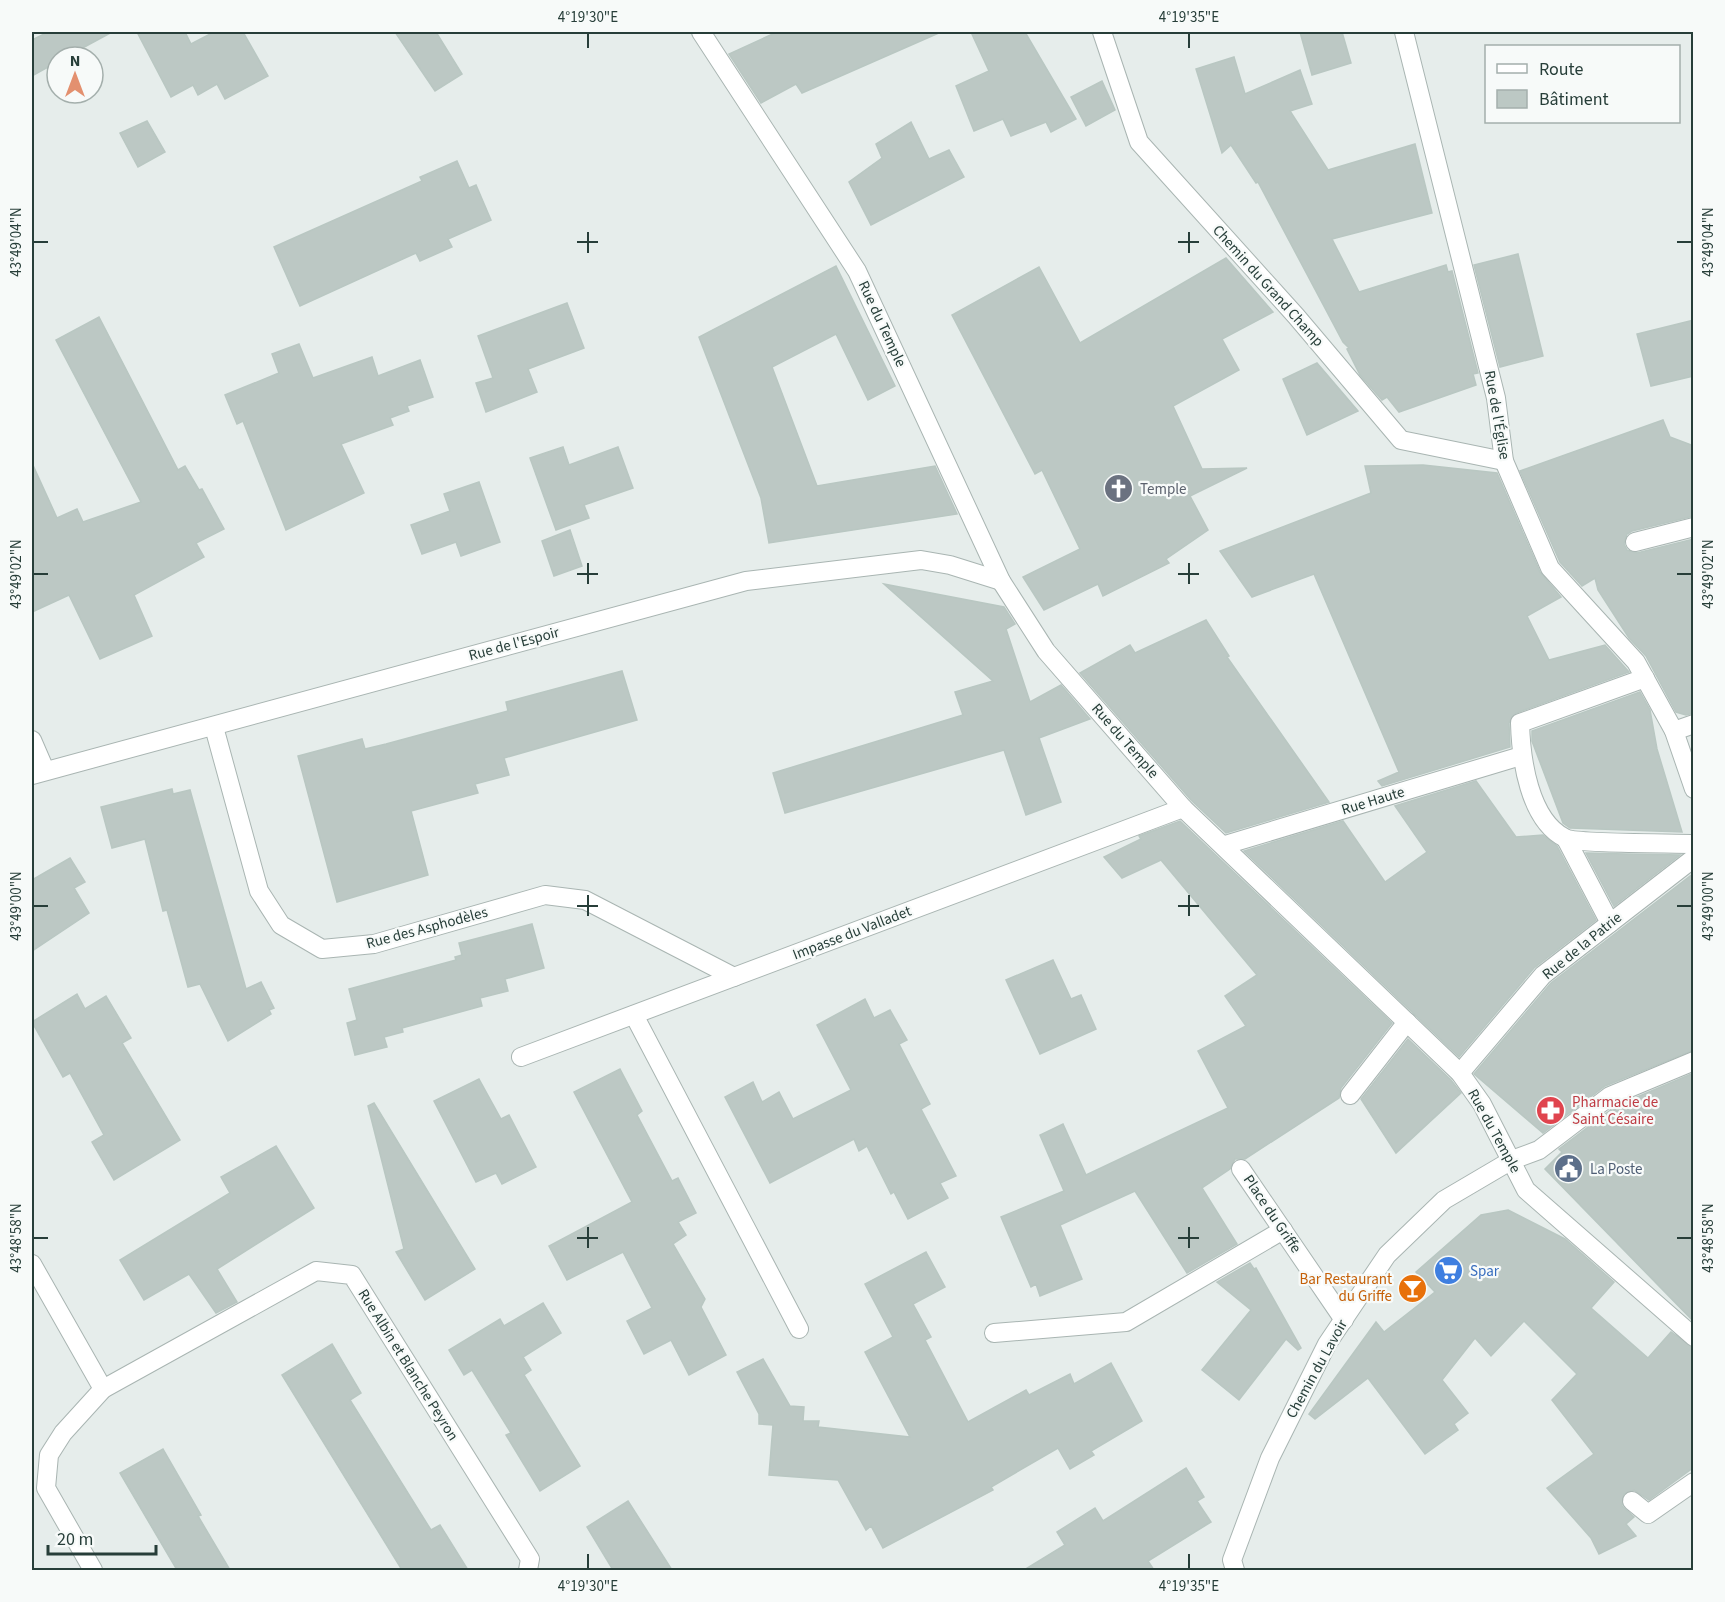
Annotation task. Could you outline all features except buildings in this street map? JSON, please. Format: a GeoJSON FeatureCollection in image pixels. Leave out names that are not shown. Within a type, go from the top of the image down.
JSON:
{"type":"FeatureCollection","features":[{"type":"Feature","properties":{"kind":"street","name":"Rue du Temple"},"geometry":{"type":"LineString","coordinates":[[701,32],[857,271],[1001,581],[1046,651],[1183,808],[1225,845],[1460,1073],[1478,1096],[1526,1190],[1694,1337]]}},
{"type":"Feature","properties":{"kind":"street","name":"Chemin du Grand Champ"},"geometry":{"type":"LineString","coordinates":[[1102,32],[1139,142],[1296,316],[1401,440],[1504,460]]}},
{"type":"Feature","properties":{"kind":"street","name":"Rue de l'Église"},"geometry":{"type":"LineString","coordinates":[[1404,32],[1496,398],[1504,460],[1550,568],[1636,662],[1674,731],[1694,789]]}},
{"type":"Feature","properties":{"kind":"street"},"geometry":{"type":"LineString","coordinates":[[1635,542],[1694,527]]}},
{"type":"Feature","properties":{"kind":"street","name":"Rue de l'Espoir"},"geometry":{"type":"LineString","coordinates":[[38,773],[746,581],[921,560],[950,565],[1001,581]]}},
{"type":"Feature","properties":{"kind":"street"},"geometry":{"type":"LineString","coordinates":[[1610,923],[1566,839],[1542,820],[1521,756],[1521,723],[1645,678]]}},
{"type":"Feature","properties":{"kind":"street"},"geometry":{"type":"LineString","coordinates":[[1674,731],[1694,724]]}},
{"type":"Feature","properties":{"kind":"street","name":"Rue des Asphodèles"},"geometry":{"type":"LineString","coordinates":[[214,727],[259,891],[281,925],[322,949],[374,945],[545,896],[585,900],[734,977]]}},
{"type":"Feature","properties":{"kind":"street"},"geometry":{"type":"LineString","coordinates":[[32,740],[38,773]]}},
{"type":"Feature","properties":{"kind":"street","name":"Rue Haute"},"geometry":{"type":"LineString","coordinates":[[1225,845],[1521,756]]}},
{"type":"Feature","properties":{"kind":"street","name":"Impasse du Valladet"},"geometry":{"type":"LineString","coordinates":[[521,1057],[1183,808]]}},
{"type":"Feature","properties":{"kind":"street"},"geometry":{"type":"LineString","coordinates":[[1566,839],[1694,843]]}},
{"type":"Feature","properties":{"kind":"street","name":"Rue de la Patrie"},"geometry":{"type":"LineString","coordinates":[[1460,1073],[1543,975],[1694,858]]}},
{"type":"Feature","properties":{"kind":"street"},"geometry":{"type":"LineString","coordinates":[[634,1015],[799,1329]]}},
{"type":"Feature","properties":{"kind":"street"},"geometry":{"type":"LineString","coordinates":[[1350,1095],[1407,1022]]}},
{"type":"Feature","properties":{"kind":"street","name":"Chemin du Lavoir"},"geometry":{"type":"LineString","coordinates":[[1228,1567],[1270,1458],[1327,1344],[1387,1255],[1444,1200],[1512,1160],[1539,1150],[1610,1096],[1694,1060]]}},
{"type":"Feature","properties":{"kind":"street","name":"Place du Griffe"},"geometry":{"type":"LineString","coordinates":[[1241,1168],[1344,1320]]}},
{"type":"Feature","properties":{"kind":"street"},"geometry":{"type":"LineString","coordinates":[[994,1333],[1126,1322],[1282,1230]]}},
{"type":"Feature","properties":{"kind":"street"},"geometry":{"type":"LineString","coordinates":[[32,1264],[103,1389],[63,1433],[49,1455],[46,1488],[93,1570]]}},
{"type":"Feature","properties":{"kind":"street","name":"Rue Albin et Blanche Peyron"},"geometry":{"type":"LineString","coordinates":[[103,1389],[316,1271],[352,1275],[530,1559],[528,1570]]}},
{"type":"Feature","properties":{"kind":"street"},"geometry":{"type":"LineString","coordinates":[[1632,1501],[1648,1514],[1694,1482]]}},
{"type":"Feature","properties":{"kind":"place","name":"Temple"},"geometry":{"type":"Point","coordinates":[1119,489]}},
{"type":"Feature","properties":{"kind":"place","name":"Pharmacie de Saint Césaire"},"geometry":{"type":"Point","coordinates":[1551,1111]}},
{"type":"Feature","properties":{"kind":"place","name":"La Poste"},"geometry":{"type":"Point","coordinates":[1569,1169]}},
{"type":"Feature","properties":{"kind":"place","name":"Spar"},"geometry":{"type":"Point","coordinates":[1449,1271]}},
{"type":"Feature","properties":{"kind":"place","name":"Bar Restaurant du Griffe"},"geometry":{"type":"Point","coordinates":[1413,1288]}}]}
